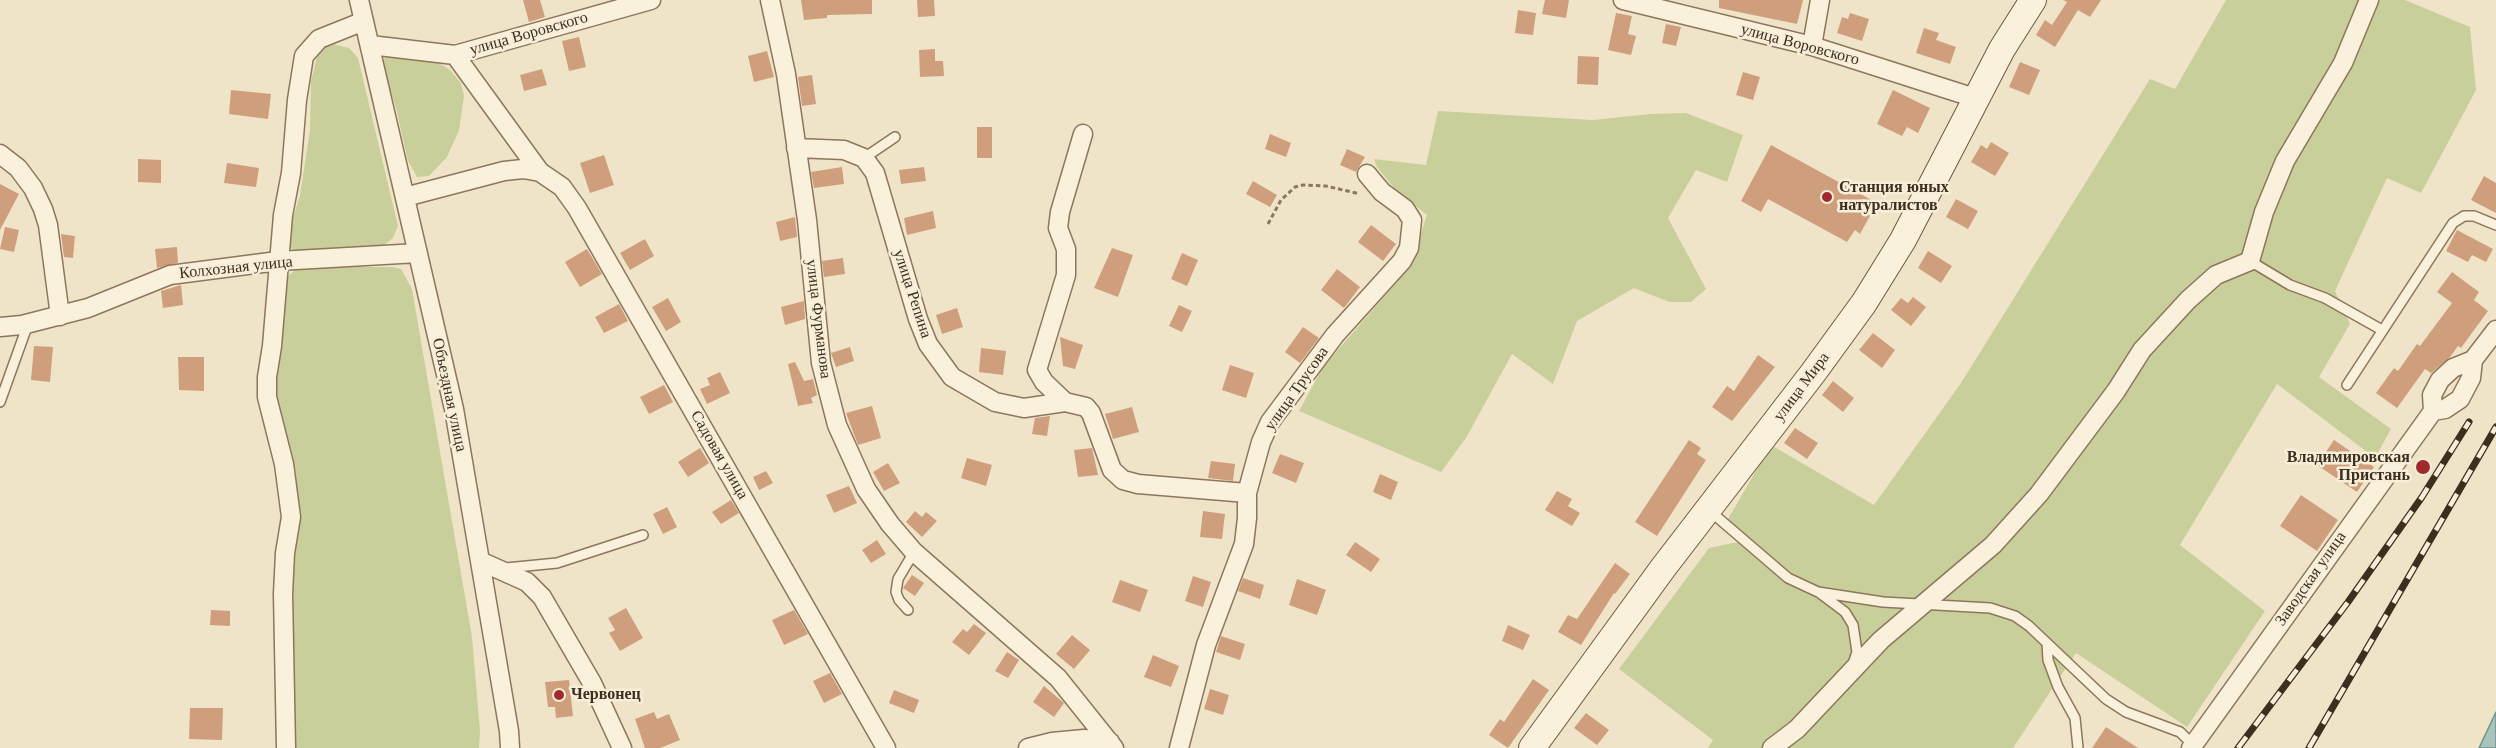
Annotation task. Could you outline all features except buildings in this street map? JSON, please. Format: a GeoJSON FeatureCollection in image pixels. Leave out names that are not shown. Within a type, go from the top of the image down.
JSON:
{"type":"FeatureCollection","features":[{"type":"Feature","properties":{"kind":"street"},"geometry":{"type":"LineString","coordinates":[[358,0],[370,45]]}},
{"type":"Feature","properties":{"kind":"street","name":"улица Воровского"},"geometry":{"type":"LineString","coordinates":[[370,45],[455,55],[651,0]]}},
{"type":"Feature","properties":{"kind":"street","name":"улица Фурманова"},"geometry":{"type":"LineString","coordinates":[[770,0],[786,74],[807,220],[821,363],[837,425],[866,489],[890,524],[914,552],[1058,678],[1112,745]]}},
{"type":"Feature","properties":{"kind":"street","name":"улица Воровского"},"geometry":{"type":"LineString","coordinates":[[1623,0],[1812,46],[1976,98]]}},
{"type":"Feature","properties":{"kind":"street"},"geometry":{"type":"LineString","coordinates":[[1812,46],[1821,0]]}},
{"type":"Feature","properties":{"kind":"street","name":"улица Мира"},"geometry":{"type":"LineString","coordinates":[[1532,748],[1663,567],[1813,373],[1864,303],[1903,240],[2002,49],[2033,0]]}},
{"type":"Feature","properties":{"kind":"street"},"geometry":{"type":"LineString","coordinates":[[1772,748],[1797,729],[1881,640],[1993,545],[2039,494],[2116,391],[2142,350],[2164,324],[2216,275],[2250,261],[2264,212],[2285,161],[2343,63],[2369,0]]}},
{"type":"Feature","properties":{"kind":"street"},"geometry":{"type":"LineString","coordinates":[[286,748],[283,594],[285,553],[291,517],[287,480],[267,397],[278,261],[291,173],[297,100],[304,56],[319,39],[364,21]]}},
{"type":"Feature","properties":{"kind":"street","name":"Объездная улица"},"geometry":{"type":"LineString","coordinates":[[370,45],[454,409],[510,748]]}},
{"type":"Feature","properties":{"kind":"street","name":"Садовая улица"},"geometry":{"type":"LineString","coordinates":[[455,55],[540,172],[562,187],[577,208],[886,748]]}},
{"type":"Feature","properties":{"kind":"street"},"geometry":{"type":"LineString","coordinates":[[1083,134],[1060,212],[1058,228],[1066,249],[1066,275],[1037,370],[1044,382],[1065,402],[1086,407],[1091,413],[1112,470],[1123,480],[1138,484],[1247,492]]}},
{"type":"Feature","properties":{"kind":"street"},"geometry":{"type":"LineString","coordinates":[[796,148],[844,150],[864,158]]}},
{"type":"Feature","properties":{"kind":"street"},"geometry":{"type":"LineString","coordinates":[[0,154],[23,175],[33,188],[43,209],[48,225],[60,316]]}},
{"type":"Feature","properties":{"kind":"street","name":"улица Репина"},"geometry":{"type":"LineString","coordinates":[[864,158],[875,172],[918,319],[928,344],[952,377],[995,402],[1024,408],[1065,402]]}},
{"type":"Feature","properties":{"kind":"street"},"geometry":{"type":"LineString","coordinates":[[405,197],[504,171],[523,169],[540,172]]}},
{"type":"Feature","properties":{"kind":"street","name":"улица Трусова"},"geometry":{"type":"LineString","coordinates":[[1179,748],[1206,645],[1244,544],[1247,492],[1261,442],[1270,422],[1335,335],[1402,261],[1409,248],[1412,220],[1405,209],[1382,192],[1367,174]]}},
{"type":"Feature","properties":{"kind":"street","name":"Колхозная улица"},"geometry":{"type":"LineString","coordinates":[[0,327],[28,324],[60,316],[114,298],[153,280],[170,275],[278,261],[418,253]]}},
{"type":"Feature","properties":{"kind":"street","name":"Заводская улица"},"geometry":{"type":"LineString","coordinates":[[2433,411],[2445,409],[2460,399],[2471,378],[2474,360],[2496,330]]}},
{"type":"Feature","properties":{"kind":"street","name":"Заводская улица"},"geometry":{"type":"LineString","coordinates":[[2192,747],[2433,411],[2432,395],[2440,380],[2453,368],[2474,360]]}},
{"type":"Feature","properties":{"kind":"street"},"geometry":{"type":"LineString","coordinates":[[480,561],[527,582],[542,597],[592,683],[622,748]]}},
{"type":"Feature","properties":{"kind":"street"},"geometry":{"type":"LineString","coordinates":[[1028,748],[1052,742],[1084,739],[1112,745]]}},
{"type":"Feature","properties":{"kind":"lane"},"geometry":{"type":"LineString","coordinates":[[864,158],[895,137]]}},
{"type":"Feature","properties":{"kind":"lane"},"geometry":{"type":"LineString","coordinates":[[2347,385],[2453,223],[2464,216],[2474,216],[2496,225]]}},
{"type":"Feature","properties":{"kind":"lane"},"geometry":{"type":"LineString","coordinates":[[2250,261],[2290,285],[2325,298],[2382,330]]}},
{"type":"Feature","properties":{"kind":"lane"},"geometry":{"type":"LineString","coordinates":[[0,402],[28,324]]}},
{"type":"Feature","properties":{"kind":"lane"},"geometry":{"type":"LineString","coordinates":[[1708,510],[1788,578],[1818,592],[1845,612],[1853,625],[1857,652],[1848,674]]}},
{"type":"Feature","properties":{"kind":"lane"},"geometry":{"type":"LineString","coordinates":[[499,569],[557,562],[643,535]]}},
{"type":"Feature","properties":{"kind":"lane"},"geometry":{"type":"LineString","coordinates":[[908,610],[899,600],[896,592],[898,579],[914,552]]}},
{"type":"Feature","properties":{"kind":"lane"},"geometry":{"type":"LineString","coordinates":[[1818,592],[1883,602],[1990,608],[2015,616],[2106,699],[2126,712],[2180,732],[2192,747]]}},
{"type":"Feature","properties":{"kind":"lane"},"geometry":{"type":"LineString","coordinates":[[2047,643],[2048,660],[2058,687],[2075,718],[2078,748]]}},
{"type":"Feature","properties":{"kind":"path"},"geometry":{"type":"LineString","coordinates":[[1268,224],[1281,200],[1295,187],[1303,185],[1335,187],[1364,195],[1382,192]]}},
{"type":"Feature","properties":{"kind":"green space"},"geometry":{"type":"Polygon","coordinates":[[[2226,0],[2405,0],[2470,27],[2476,90],[2421,193],[2387,178],[2335,291],[2350,324],[2319,377],[2391,429],[2375,458],[2277,384],[2180,545],[2265,611],[2187,727],[2076,653],[2013,748],[1708,748],[1713,740],[1619,669],[1709,548],[1733,543],[1753,543],[1728,519],[1771,445],[1874,505],[1961,383],[2150,79],[2175,89],[2226,0]]]}},
{"type":"Feature","properties":{"kind":"green space"},"geometry":{"type":"Polygon","coordinates":[[[328,43],[349,48],[358,58],[398,226],[393,238],[380,248],[307,252],[284,245],[300,196],[310,129],[311,81],[320,46],[328,43]]]}},
{"type":"Feature","properties":{"kind":"green space"},"geometry":{"type":"Polygon","coordinates":[[[386,56],[439,63],[451,71],[461,83],[464,96],[459,130],[447,157],[429,176],[417,177],[408,161],[396,108],[382,62],[386,56]]]}},
{"type":"Feature","properties":{"kind":"green space"},"geometry":{"type":"Polygon","coordinates":[[[1438,111],[1593,120],[1686,113],[1743,135],[1727,182],[1696,170],[1668,218],[1706,289],[1691,302],[1669,302],[1634,288],[1577,321],[1553,384],[1512,354],[1466,438],[1441,472],[1299,411],[1323,367],[1409,268],[1427,215],[1394,188],[1377,167],[1374,159],[1426,165],[1438,111]]]}},
{"type":"Feature","properties":{"kind":"green space"},"geometry":{"type":"Polygon","coordinates":[[[308,267],[392,267],[401,269],[412,289],[472,637],[480,731],[479,748],[294,748],[290,565],[275,400],[276,353],[283,291],[288,276],[295,270],[308,267]]]}},
{"type":"Feature","properties":{"kind":"water"},"geometry":{"type":"Polygon","coordinates":[[[2496,712],[2496,748],[2479,748],[2496,712]]]}},
{"type":"Feature","properties":{"kind":"railway"},"geometry":{"type":"LineString","coordinates":[[2238,748],[2348,602],[2422,497],[2469,422]]}},
{"type":"Feature","properties":{"kind":"railway"},"geometry":{"type":"LineString","coordinates":[[2309,748],[2496,427]]}},
{"type":"Feature","properties":{"kind":"place","name":"Станция юных натуралистов"},"geometry":{"type":"Point","coordinates":[1827,197]}},
{"type":"Feature","properties":{"kind":"place","name":"Владимировская Пристань"},"geometry":{"type":"Point","coordinates":[2423,467]}},
{"type":"Feature","properties":{"kind":"place","name":"Червонец"},"geometry":{"type":"Point","coordinates":[559,695]}}]}
